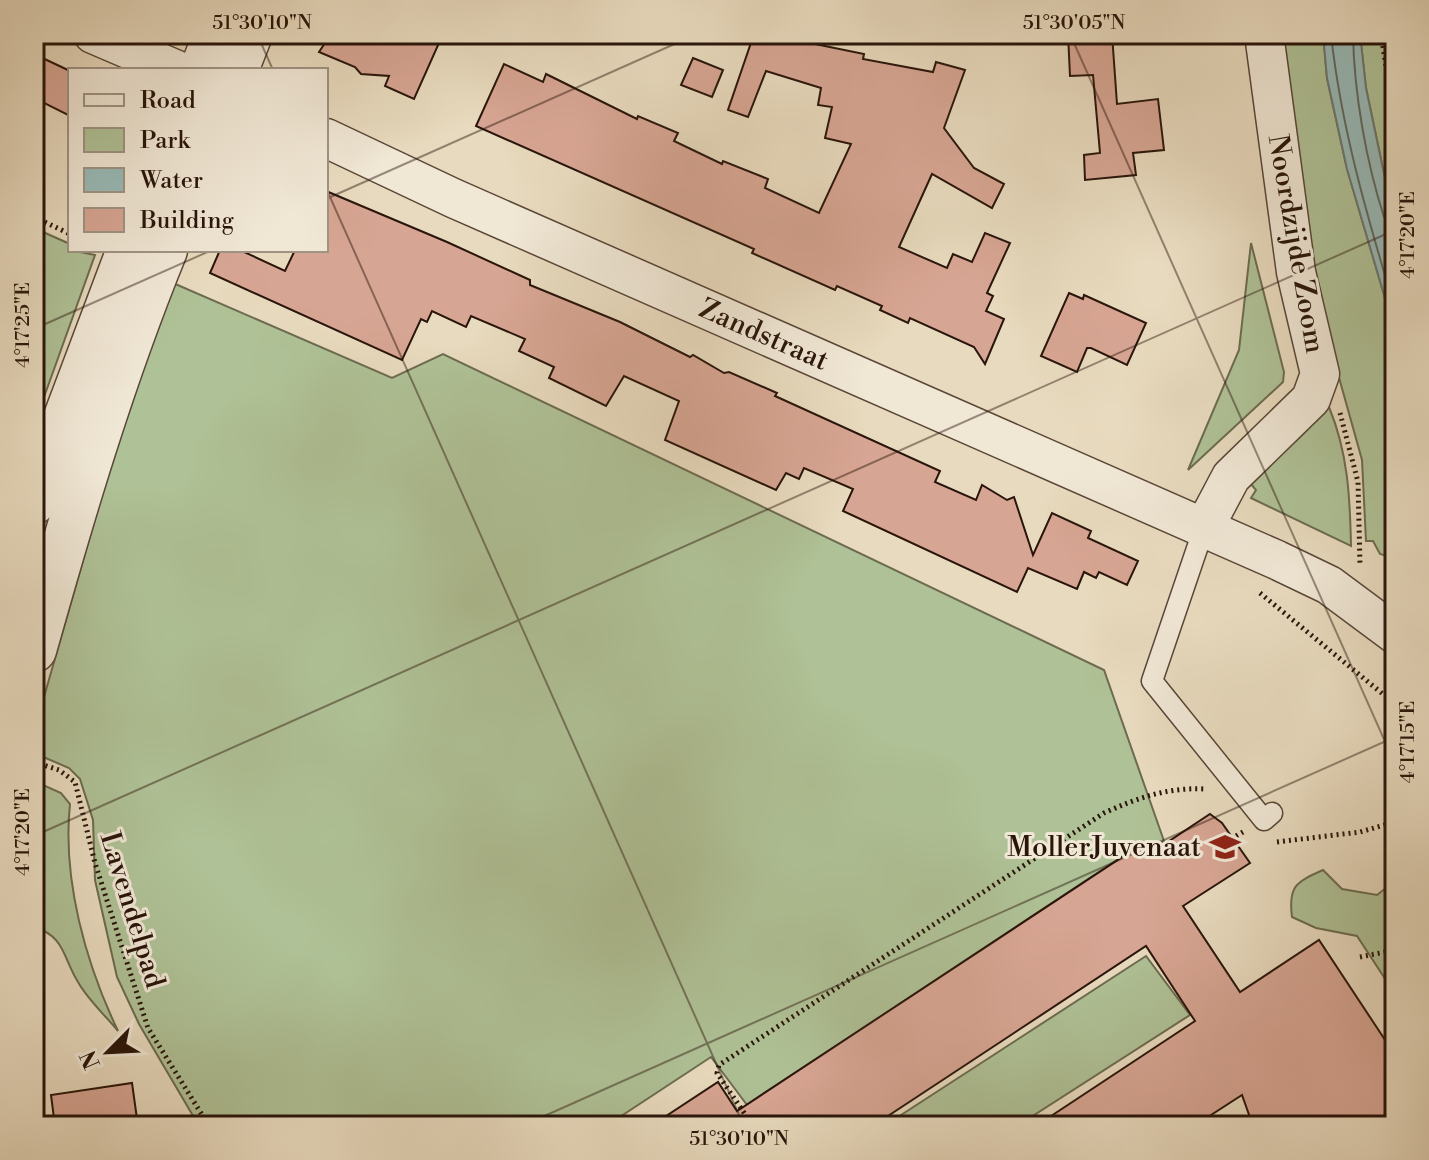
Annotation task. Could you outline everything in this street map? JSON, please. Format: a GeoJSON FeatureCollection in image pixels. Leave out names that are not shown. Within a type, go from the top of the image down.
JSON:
{"type":"FeatureCollection","features":[{"type":"Feature","properties":{"kind":"street"},"geometry":{"type":"LineString","coordinates":[[93,34],[172,68]]}},
{"type":"Feature","properties":{"kind":"street"},"geometry":{"type":"LineString","coordinates":[[203,68],[216,34]]}},
{"type":"Feature","properties":{"kind":"street"},"geometry":{"type":"LineString","coordinates":[[237,68],[250,34]]}},
{"type":"Feature","properties":{"kind":"street","name":"Noordzijde Zoom"},"geometry":{"type":"LineString","coordinates":[[1204,528],[1231,477],[1311,399],[1320,374],[1296,272],[1264,34]]}},
{"type":"Feature","properties":{"kind":"street","name":"Zandstraat"},"geometry":{"type":"LineString","coordinates":[[328,139],[453,198],[1204,528]]}},
{"type":"Feature","properties":{"kind":"street"},"geometry":{"type":"LineString","coordinates":[[34,502],[128,252]]}},
{"type":"Feature","properties":{"kind":"street"},"geometry":{"type":"LineString","coordinates":[[34,650],[91,454],[131,334],[164,252]]}},
{"type":"Feature","properties":{"kind":"street"},"geometry":{"type":"LineString","coordinates":[[1204,528],[1329,585],[1395,634]]}},
{"type":"Feature","properties":{"kind":"lane"},"geometry":{"type":"LineString","coordinates":[[1204,528],[1152,681],[1264,820],[1272,813]]}},
{"type":"Feature","properties":{"kind":"path"},"geometry":{"type":"LineString","coordinates":[[1381,34],[1395,124]]}},
{"type":"Feature","properties":{"kind":"path"},"geometry":{"type":"LineString","coordinates":[[34,217],[68,233]]}},
{"type":"Feature","properties":{"kind":"path"},"geometry":{"type":"LineString","coordinates":[[1320,374],[1333,393],[1354,460],[1360,566]]}},
{"type":"Feature","properties":{"kind":"path"},"geometry":{"type":"LineString","coordinates":[[1248,583],[1395,704]]}},
{"type":"Feature","properties":{"kind":"path","name":"Lavendelpad"},"geometry":{"type":"LineString","coordinates":[[34,762],[59,770],[75,782],[95,863],[148,1028],[209,1126]]}},
{"type":"Feature","properties":{"kind":"path"},"geometry":{"type":"LineString","coordinates":[[751,1123],[717,1073],[719,1065],[1104,813],[1146,796],[1176,789],[1216,790]]}},
{"type":"Feature","properties":{"kind":"path"},"geometry":{"type":"LineString","coordinates":[[1272,843],[1360,832],[1395,822]]}},
{"type":"Feature","properties":{"kind":"path"},"geometry":{"type":"LineString","coordinates":[[1360,957],[1395,950]]}},
{"type":"Feature","properties":{"kind":"green space"},"geometry":{"type":"Polygon","coordinates":[[[1277,34],[1323,34],[1327,78],[1347,169],[1395,332],[1395,551],[1387,556],[1380,554],[1373,541],[1366,541],[1362,460],[1309,270],[1277,34]]]}},
{"type":"Feature","properties":{"kind":"green space"},"geometry":{"type":"Polygon","coordinates":[[[1360,34],[1395,34],[1395,226],[1366,88],[1360,34]]]}},
{"type":"Feature","properties":{"kind":"green space"},"geometry":{"type":"Polygon","coordinates":[[[34,228],[68,243],[68,252],[95,255],[34,425],[34,228]]]}},
{"type":"Feature","properties":{"kind":"green space"},"geometry":{"type":"Polygon","coordinates":[[[1251,243],[1284,372],[1283,382],[1188,470],[1239,350],[1251,243]]]}},
{"type":"Feature","properties":{"kind":"green space"},"geometry":{"type":"Polygon","coordinates":[[[173,283],[392,378],[443,354],[1104,670],[1164,841],[1152,848],[1141,844],[747,1105],[711,1057],[606,1126],[199,1126],[139,1024],[117,977],[95,880],[93,820],[80,779],[69,768],[34,753],[34,732],[111,463],[173,283]]]}},
{"type":"Feature","properties":{"kind":"green space"},"geometry":{"type":"Polygon","coordinates":[[[1325,406],[1329,407],[1344,458],[1351,546],[1251,498],[1256,490],[1250,483],[1304,433],[1325,406]]]}},
{"type":"Feature","properties":{"kind":"green space"},"geometry":{"type":"Polygon","coordinates":[[[34,781],[61,793],[70,804],[70,862],[79,921],[96,978],[118,1031],[82,989],[58,942],[34,927],[34,781]]]}},
{"type":"Feature","properties":{"kind":"green space"},"geometry":{"type":"Polygon","coordinates":[[[1323,870],[1342,889],[1377,895],[1395,881],[1395,994],[1357,936],[1316,928],[1292,917],[1291,898],[1296,886],[1323,870]]]}},
{"type":"Feature","properties":{"kind":"green space"},"geometry":{"type":"Polygon","coordinates":[[[1146,956],[1190,1015],[1017,1126],[904,1126],[898,1117],[1146,956]]]}},
{"type":"Feature","properties":{"kind":"water"},"geometry":{"type":"Polygon","coordinates":[[[1323,34],[1360,34],[1366,88],[1395,226],[1395,332],[1347,169],[1327,78],[1323,34]]]}},
{"type":"Feature","properties":{"kind":"building"},"geometry":{"type":"Polygon","coordinates":[[[331,34],[443,34],[414,99],[385,86],[389,76],[361,74],[355,67],[319,52],[331,34]]]}},
{"type":"Feature","properties":{"kind":"building"},"geometry":{"type":"Polygon","coordinates":[[[754,34],[818,34],[815,44],[864,54],[863,59],[933,72],[936,62],[965,70],[944,128],[974,168],[1004,184],[992,208],[932,174],[899,247],[947,268],[953,254],[972,262],[985,233],[1010,243],[987,293],[993,296],[986,311],[1004,319],[985,364],[974,347],[910,318],[908,323],[880,310],[882,306],[837,286],[835,290],[752,253],[754,249],[476,126],[504,64],[543,82],[546,74],[637,119],[638,116],[678,133],[674,141],[722,164],[723,161],[768,179],[765,188],[819,213],[851,144],[825,138],[832,107],[818,105],[821,88],[766,71],[748,117],[728,110],[754,34]]]}},
{"type":"Feature","properties":{"kind":"building"},"geometry":{"type":"Polygon","coordinates":[[[1068,34],[1112,34],[1117,104],[1158,99],[1164,150],[1133,153],[1136,175],[1085,180],[1084,155],[1100,153],[1093,75],[1070,76],[1068,34]]]}},
{"type":"Feature","properties":{"kind":"building"},"geometry":{"type":"Polygon","coordinates":[[[34,54],[68,70],[68,115],[34,98],[34,54]]]}},
{"type":"Feature","properties":{"kind":"building"},"geometry":{"type":"Polygon","coordinates":[[[693,58],[723,70],[712,97],[681,85],[693,58]]]}},
{"type":"Feature","properties":{"kind":"building"},"geometry":{"type":"Polygon","coordinates":[[[328,192],[447,242],[530,280],[530,285],[620,322],[690,357],[693,355],[724,373],[729,372],[777,393],[775,396],[940,471],[935,482],[976,500],[982,485],[1007,500],[1014,497],[1033,555],[1052,513],[1091,531],[1088,538],[1138,561],[1127,585],[1099,572],[1096,578],[1084,572],[1077,589],[1028,568],[1017,592],[843,511],[853,489],[804,468],[799,479],[786,473],[776,490],[665,440],[679,401],[624,376],[606,406],[549,378],[554,367],[519,351],[525,339],[471,316],[466,327],[432,311],[427,322],[421,319],[402,360],[210,273],[219,252],[244,252],[285,271],[294,252],[328,252],[328,192]]]}},
{"type":"Feature","properties":{"kind":"building"},"geometry":{"type":"Polygon","coordinates":[[[1069,293],[1083,299],[1084,295],[1146,323],[1127,365],[1091,348],[1087,348],[1077,372],[1041,356],[1069,293]]]}},
{"type":"Feature","properties":{"kind":"building"},"geometry":{"type":"Polygon","coordinates":[[[1210,814],[1222,823],[1250,863],[1183,906],[1240,992],[1319,940],[1395,1055],[1395,1112],[1375,1126],[1253,1126],[1242,1095],[1194,1126],[1036,1126],[1195,1021],[1146,946],[888,1116],[895,1126],[651,1126],[718,1082],[737,1111],[1142,844],[1148,842],[1154,851],[1210,814]]]}},
{"type":"Feature","properties":{"kind":"building"},"geometry":{"type":"Polygon","coordinates":[[[132,1083],[138,1126],[55,1126],[51,1095],[132,1083]]]}},
{"type":"Feature","properties":{"kind":"place","name":"MollerJuvenaat"},"geometry":{"type":"Point","coordinates":[1225,847]}}]}
